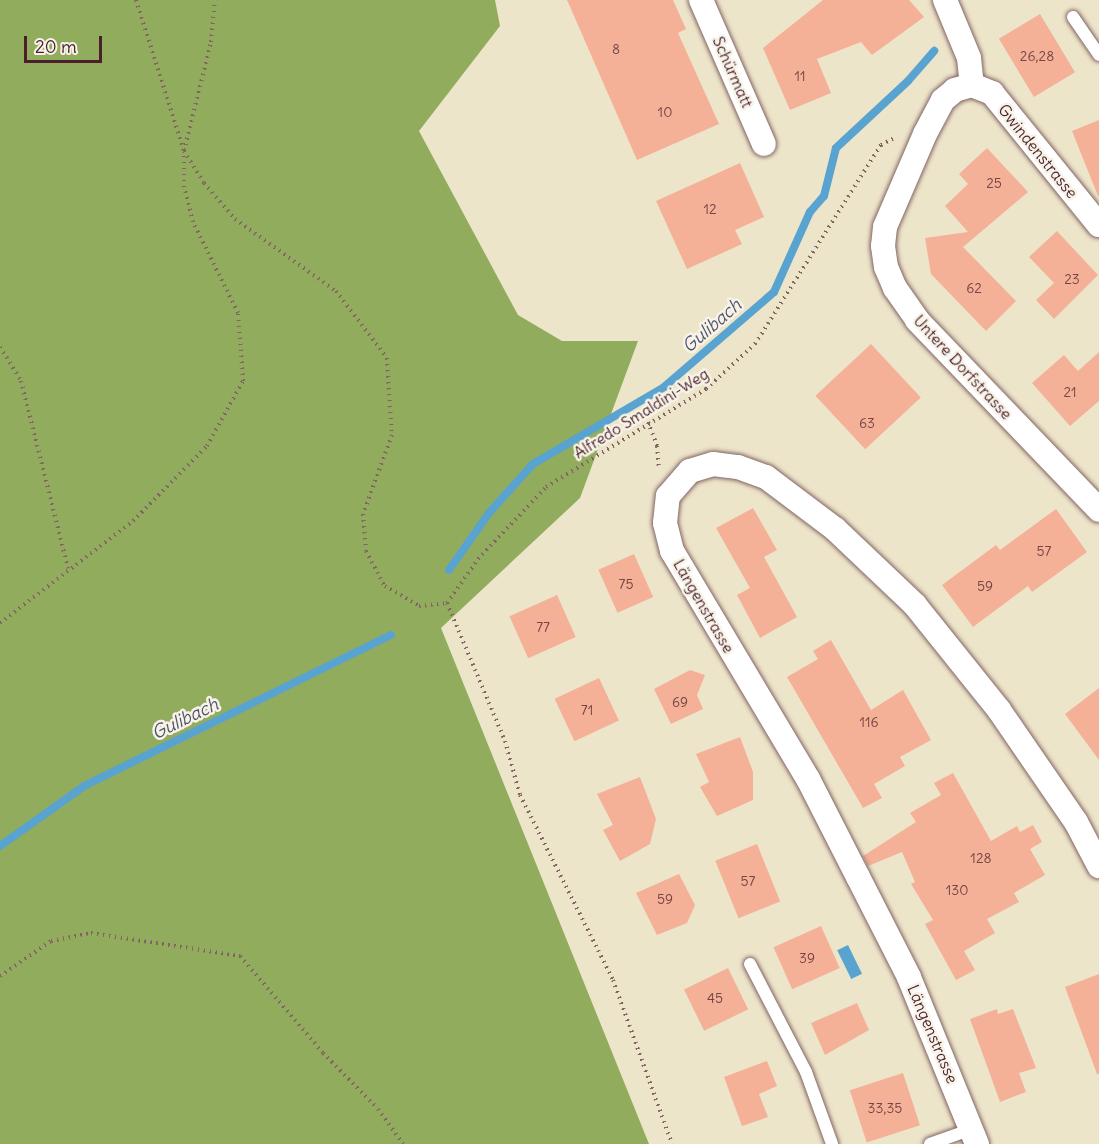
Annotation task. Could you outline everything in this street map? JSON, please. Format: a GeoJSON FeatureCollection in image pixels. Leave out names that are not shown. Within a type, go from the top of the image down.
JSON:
{"type":"FeatureCollection","features":[{"type":"Feature","properties":{"kind":"street","name":"Schürmatt"},"geometry":{"type":"LineString","coordinates":[[701,0],[764,144]]}},
{"type":"Feature","properties":{"kind":"street"},"geometry":{"type":"LineString","coordinates":[[945,0],[969,58],[972,85]]}},
{"type":"Feature","properties":{"kind":"street","name":"Untere Dorfstrasse"},"geometry":{"type":"LineString","coordinates":[[972,85],[955,90],[943,100],[925,134],[885,227],[883,246],[895,288],[917,320],[1099,510]]}},
{"type":"Feature","properties":{"kind":"street","name":"Gwindenstrasse"},"geometry":{"type":"LineString","coordinates":[[972,85],[992,93],[1096,218]]}},
{"type":"Feature","properties":{"kind":"street"},"geometry":{"type":"LineString","coordinates":[[668,496],[690,471],[713,464],[738,467],[766,477],[835,529],[915,605],[999,710],[1076,822],[1099,866]]}},
{"type":"Feature","properties":{"kind":"street","name":"Längenstrasse"},"geometry":{"type":"LineString","coordinates":[[668,496],[665,523],[672,551],[813,789],[909,977],[975,1136]]}},
{"type":"Feature","properties":{"kind":"lane"},"geometry":{"type":"LineString","coordinates":[[1072,17],[1099,55]]}},
{"type":"Feature","properties":{"kind":"lane"},"geometry":{"type":"LineString","coordinates":[[750,964],[806,1072],[832,1144]]}},
{"type":"Feature","properties":{"kind":"lane"},"geometry":{"type":"LineString","coordinates":[[930,1144],[975,1136]]}},
{"type":"Feature","properties":{"kind":"path"},"geometry":{"type":"LineString","coordinates":[[136,0],[184,151],[204,183],[235,219],[336,291],[387,358],[392,435],[363,514],[366,551],[385,586],[419,606],[447,603],[506,741],[520,795],[613,980],[672,1144]]}},
{"type":"Feature","properties":{"kind":"path"},"geometry":{"type":"LineString","coordinates":[[0,623],[68,568],[133,521],[207,446],[243,381],[238,313],[193,222],[184,187],[184,151],[211,42],[215,0]]}},
{"type":"Feature","properties":{"kind":"path","name":"Alfredo Smaldini-Weg"},"geometry":{"type":"LineString","coordinates":[[447,603],[478,559],[546,487],[648,422],[706,389],[754,344],[881,146],[903,132],[925,134]]}},
{"type":"Feature","properties":{"kind":"path"},"geometry":{"type":"LineString","coordinates":[[0,347],[21,381],[68,568]]}},
{"type":"Feature","properties":{"kind":"path"},"geometry":{"type":"LineString","coordinates":[[648,422],[657,446],[657,480],[668,496]]}},
{"type":"Feature","properties":{"kind":"path"},"geometry":{"type":"LineString","coordinates":[[0,976],[51,941],[91,933],[240,956],[307,1033],[378,1109],[403,1144]]}},
{"type":"Feature","properties":{"kind":"green space"},"geometry":{"type":"Polygon","coordinates":[[[0,0],[495,0],[500,26],[419,131],[518,315],[562,341],[638,341],[580,498],[441,628],[649,1144],[0,1144],[0,0]]]}},
{"type":"Feature","properties":{"kind":"water"},"geometry":{"type":"Polygon","coordinates":[[[848,945],[862,974],[851,979],[837,950],[848,945]]]}},
{"type":"Feature","properties":{"kind":"building"},"geometry":{"type":"Polygon","coordinates":[[[567,0],[673,0],[686,29],[678,33],[719,124],[637,160],[567,0]]]}},
{"type":"Feature","properties":{"kind":"building"},"geometry":{"type":"Polygon","coordinates":[[[823,0],[909,0],[924,17],[872,55],[861,42],[817,59],[831,93],[790,110],[763,48],[823,0]]]}},
{"type":"Feature","properties":{"kind":"building"},"geometry":{"type":"Polygon","coordinates":[[[1040,14],[1075,72],[1034,97],[999,39],[1040,14]]]}},
{"type":"Feature","properties":{"kind":"building"},"geometry":{"type":"Polygon","coordinates":[[[1099,120],[1099,196],[1098,196],[1072,131],[1099,120]]]}},
{"type":"Feature","properties":{"kind":"building"},"geometry":{"type":"Polygon","coordinates":[[[987,148],[1028,192],[963,247],[1016,301],[986,331],[931,274],[925,238],[968,232],[945,206],[968,184],[959,174],[987,148]]]}},
{"type":"Feature","properties":{"kind":"building"},"geometry":{"type":"Polygon","coordinates":[[[740,163],[764,217],[735,230],[742,244],[687,269],[656,201],[740,163]]]}},
{"type":"Feature","properties":{"kind":"building"},"geometry":{"type":"Polygon","coordinates":[[[1057,231],[1098,275],[1054,319],[1036,300],[1054,283],[1029,257],[1057,231]]]}},
{"type":"Feature","properties":{"kind":"building"},"geometry":{"type":"Polygon","coordinates":[[[871,344],[921,397],[865,449],[815,396],[871,344]]]}},
{"type":"Feature","properties":{"kind":"building"},"geometry":{"type":"Polygon","coordinates":[[[1099,352],[1099,401],[1070,426],[1032,383],[1064,355],[1078,371],[1099,352]]]}},
{"type":"Feature","properties":{"kind":"building"},"geometry":{"type":"Polygon","coordinates":[[[753,508],[777,550],[764,557],[797,617],[760,638],[737,595],[750,588],[716,528],[753,508]]]}},
{"type":"Feature","properties":{"kind":"building"},"geometry":{"type":"Polygon","coordinates":[[[1056,509],[1087,552],[1032,592],[1028,586],[973,627],[942,585],[996,545],[1000,550],[1056,509]]]}},
{"type":"Feature","properties":{"kind":"building"},"geometry":{"type":"Polygon","coordinates":[[[634,554],[653,597],[617,613],[598,570],[634,554]]]}},
{"type":"Feature","properties":{"kind":"building"},"geometry":{"type":"Polygon","coordinates":[[[557,595],[576,637],[528,658],[509,616],[557,595]]]}},
{"type":"Feature","properties":{"kind":"building"},"geometry":{"type":"Polygon","coordinates":[[[831,640],[871,710],[903,690],[931,740],[900,757],[905,766],[874,784],[882,798],[863,808],[787,677],[818,659],[813,651],[831,640]]]}},
{"type":"Feature","properties":{"kind":"building"},"geometry":{"type":"Polygon","coordinates":[[[690,670],[705,675],[697,695],[703,709],[671,724],[654,689],[690,670]]]}},
{"type":"Feature","properties":{"kind":"building"},"geometry":{"type":"Polygon","coordinates":[[[599,678],[619,721],[574,741],[555,699],[599,678]]]}},
{"type":"Feature","properties":{"kind":"building"},"geometry":{"type":"Polygon","coordinates":[[[1099,688],[1099,760],[1065,714],[1099,688]]]}},
{"type":"Feature","properties":{"kind":"building"},"geometry":{"type":"Polygon","coordinates":[[[740,737],[753,772],[753,800],[717,816],[700,787],[709,782],[696,754],[740,737]]]}},
{"type":"Feature","properties":{"kind":"building"},"geometry":{"type":"Polygon","coordinates":[[[953,773],[991,841],[1017,826],[1020,832],[1033,825],[1042,842],[1030,849],[1045,875],[1014,893],[1019,902],[987,919],[995,933],[964,951],[975,970],[956,980],[925,924],[933,920],[911,884],[915,882],[902,852],[868,866],[863,856],[916,822],[910,813],[941,795],[934,783],[953,773]]]}},
{"type":"Feature","properties":{"kind":"building"},"geometry":{"type":"Polygon","coordinates":[[[640,777],[656,819],[650,844],[620,861],[603,830],[613,825],[597,794],[640,777]]]}},
{"type":"Feature","properties":{"kind":"building"},"geometry":{"type":"Polygon","coordinates":[[[757,844],[780,901],[739,918],[715,861],[757,844]]]}},
{"type":"Feature","properties":{"kind":"building"},"geometry":{"type":"Polygon","coordinates":[[[679,874],[695,905],[687,923],[657,935],[636,893],[679,874]]]}},
{"type":"Feature","properties":{"kind":"building"},"geometry":{"type":"Polygon","coordinates":[[[821,926],[840,968],[792,989],[773,947],[821,926]]]}},
{"type":"Feature","properties":{"kind":"building"},"geometry":{"type":"Polygon","coordinates":[[[728,968],[748,1009],[704,1031],[684,989],[728,968]]]}},
{"type":"Feature","properties":{"kind":"building"},"geometry":{"type":"Polygon","coordinates":[[[1099,974],[1099,1074],[1097,1074],[1065,987],[1099,974]]]}},
{"type":"Feature","properties":{"kind":"building"},"geometry":{"type":"Polygon","coordinates":[[[857,1003],[869,1030],[825,1055],[811,1023],[857,1003]]]}},
{"type":"Feature","properties":{"kind":"building"},"geometry":{"type":"Polygon","coordinates":[[[997,1009],[998,1014],[1013,1009],[1036,1068],[1019,1073],[1026,1092],[1000,1102],[970,1019],[997,1009]]]}},
{"type":"Feature","properties":{"kind":"building"},"geometry":{"type":"Polygon","coordinates":[[[767,1061],[777,1086],[759,1094],[768,1117],[742,1126],[724,1077],[767,1061]]]}},
{"type":"Feature","properties":{"kind":"building"},"geometry":{"type":"Polygon","coordinates":[[[903,1073],[920,1125],[867,1143],[850,1090],[903,1073]]]}},
{"type":"Feature","properties":{"kind":"waterway","name":"Gulibach"},"geometry":{"type":"LineString","coordinates":[[449,570],[489,513],[533,464],[664,387],[774,292],[810,212],[824,196],[836,148],[908,81],[934,51]]}},
{"type":"Feature","properties":{"kind":"waterway","name":"Gulibach"},"geometry":{"type":"LineString","coordinates":[[0,846],[84,786],[391,635]]}}]}
